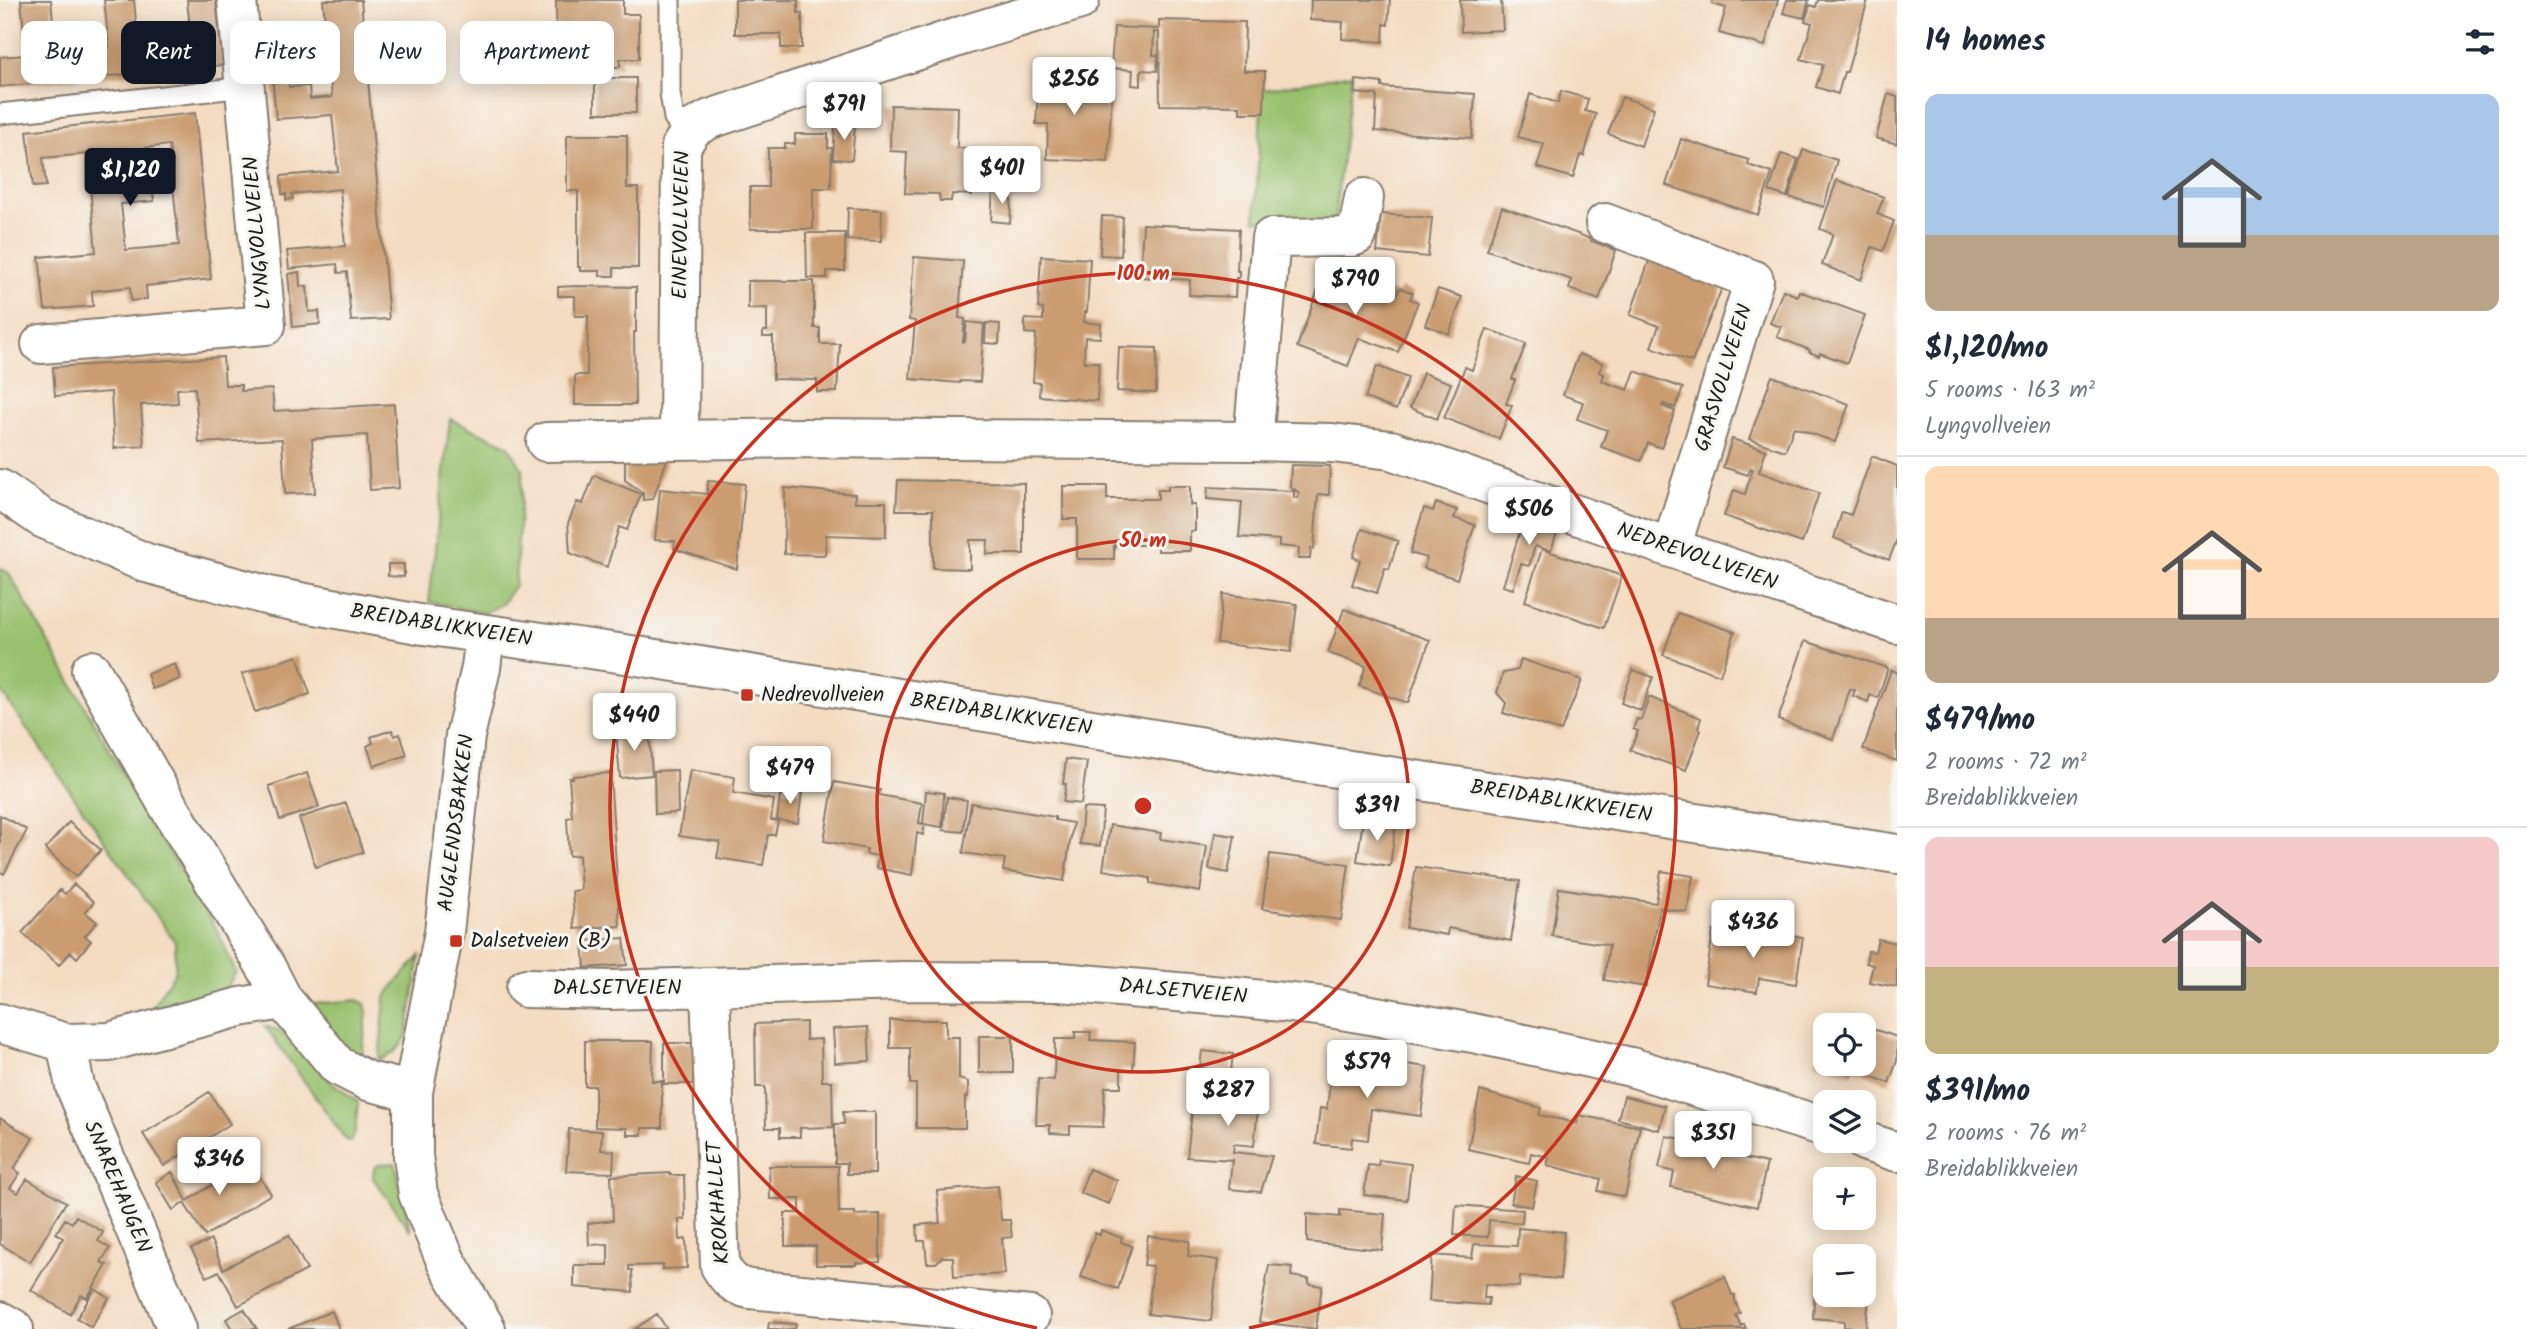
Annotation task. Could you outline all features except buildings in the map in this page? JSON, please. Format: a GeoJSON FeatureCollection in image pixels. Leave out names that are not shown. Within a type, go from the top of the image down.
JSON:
{"type":"FeatureCollection","features":[{"type":"Feature","properties":{"kind":"street","name":"LYNGVOLLVEIEN"},"geometry":{"type":"LineString","coordinates":[[41,344],[266,325],[237,0]]}},
{"type":"Feature","properties":{"kind":"street","name":"EINEVOLLVEIEN"},"geometry":{"type":"LineString","coordinates":[[679,440],[680,194],[681,146],[685,137],[710,119],[964,35],[1080,0]]}},
{"type":"Feature","properties":{"kind":"street"},"geometry":{"type":"LineString","coordinates":[[1253,441],[1272,238],[1352,237],[1357,234],[1364,198]]}},
{"type":"Feature","properties":{"kind":"street","name":"GRASVOLLVEIEN"},"geometry":{"type":"LineString","coordinates":[[1605,223],[1754,280],[1671,548]]}},
{"type":"Feature","properties":{"kind":"street","name":"NEDREVOLLVEIEN"},"geometry":{"type":"LineString","coordinates":[[546,442],[801,438],[1253,441],[1332,443],[1391,450],[1897,624]]}},
{"type":"Feature","properties":{"kind":"street","name":"BREIDABLIKKVEIEN"},"geometry":{"type":"LineString","coordinates":[[0,489],[42,518],[146,563],[273,597],[485,635],[625,654],[1278,759],[1897,853]]}},
{"type":"Feature","properties":{"kind":"street","name":"AUGLENDSBAKKEN"},"geometry":{"type":"LineString","coordinates":[[485,635],[481,668],[466,736],[444,932],[413,1092],[413,1156],[418,1194],[446,1261],[485,1329]]}},
{"type":"Feature","properties":{"kind":"street"},"geometry":{"type":"LineString","coordinates":[[91,670],[283,1000],[338,1066],[368,1081],[413,1092]]}},
{"type":"Feature","properties":{"kind":"street","name":"DALSETVEIEN"},"geometry":{"type":"LineString","coordinates":[[526,988],[611,990],[902,981],[1085,983],[1319,1006],[1473,1033],[1631,1067],[1813,1123]]}},
{"type":"Feature","properties":{"kind":"street","name":"KROKHALLET"},"geometry":{"type":"LineString","coordinates":[[710,988],[720,1266],[727,1277],[737,1286],[750,1289],[1030,1316]]}},
{"type":"Feature","properties":{"kind":"street"},"geometry":{"type":"LineString","coordinates":[[0,1023],[66,1044],[109,1042],[240,1007],[283,1000]]}},
{"type":"Feature","properties":{"kind":"street","name":"SNAREHAUGEN"},"geometry":{"type":"LineString","coordinates":[[66,1044],[75,1086],[177,1329]]}},
{"type":"Feature","properties":{"kind":"street"},"geometry":{"type":"LineString","coordinates":[[1876,1145],[1897,1152]]}},
{"type":"Feature","properties":{"kind":"street"},"geometry":{"type":"LineString","coordinates":[[0,1321],[14,1329]]}},
{"type":"Feature","properties":{"kind":"lane"},"geometry":{"type":"LineString","coordinates":[[670,0],[670,93],[674,118],[685,137]]}},
{"type":"Feature","properties":{"kind":"lane"},"geometry":{"type":"LineString","coordinates":[[0,114],[245,87]]}},
{"type":"Feature","properties":{"kind":"green space"},"geometry":{"type":"Polygon","coordinates":[[[1352,74],[1334,224],[1255,220],[1262,90],[1352,74]]]}},
{"type":"Feature","properties":{"kind":"green space"},"geometry":{"type":"Polygon","coordinates":[[[450,419],[508,445],[523,470],[515,585],[502,604],[484,613],[429,602],[450,419]]]}},
{"type":"Feature","properties":{"kind":"green space"},"geometry":{"type":"Polygon","coordinates":[[[0,569],[9,573],[151,823],[217,930],[236,973],[226,988],[151,1008],[175,972],[175,942],[0,690],[0,569]]]}},
{"type":"Feature","properties":{"kind":"green space"},"geometry":{"type":"Polygon","coordinates":[[[420,956],[407,1035],[396,1050],[379,1060],[385,999],[420,956]]]}},
{"type":"Feature","properties":{"kind":"green space"},"geometry":{"type":"Polygon","coordinates":[[[357,1000],[365,1004],[367,1012],[362,1058],[343,1046],[312,1004],[357,1000]]]}},
{"type":"Feature","properties":{"kind":"green space"},"geometry":{"type":"Polygon","coordinates":[[[265,1026],[287,1033],[329,1080],[358,1102],[355,1133],[350,1142],[346,1140],[265,1026]]]}},
{"type":"Feature","properties":{"kind":"green space"},"geometry":{"type":"Polygon","coordinates":[[[395,1163],[411,1231],[373,1178],[374,1168],[380,1164],[395,1163]]]}},
{"type":"Feature","properties":{"kind":"place","name":"Nedrevollveien"},"geometry":{"type":"Point","coordinates":[747,695]}},
{"type":"Feature","properties":{"kind":"place","name":"Dalsetveien (B)"},"geometry":{"type":"Point","coordinates":[456,941]}}]}
